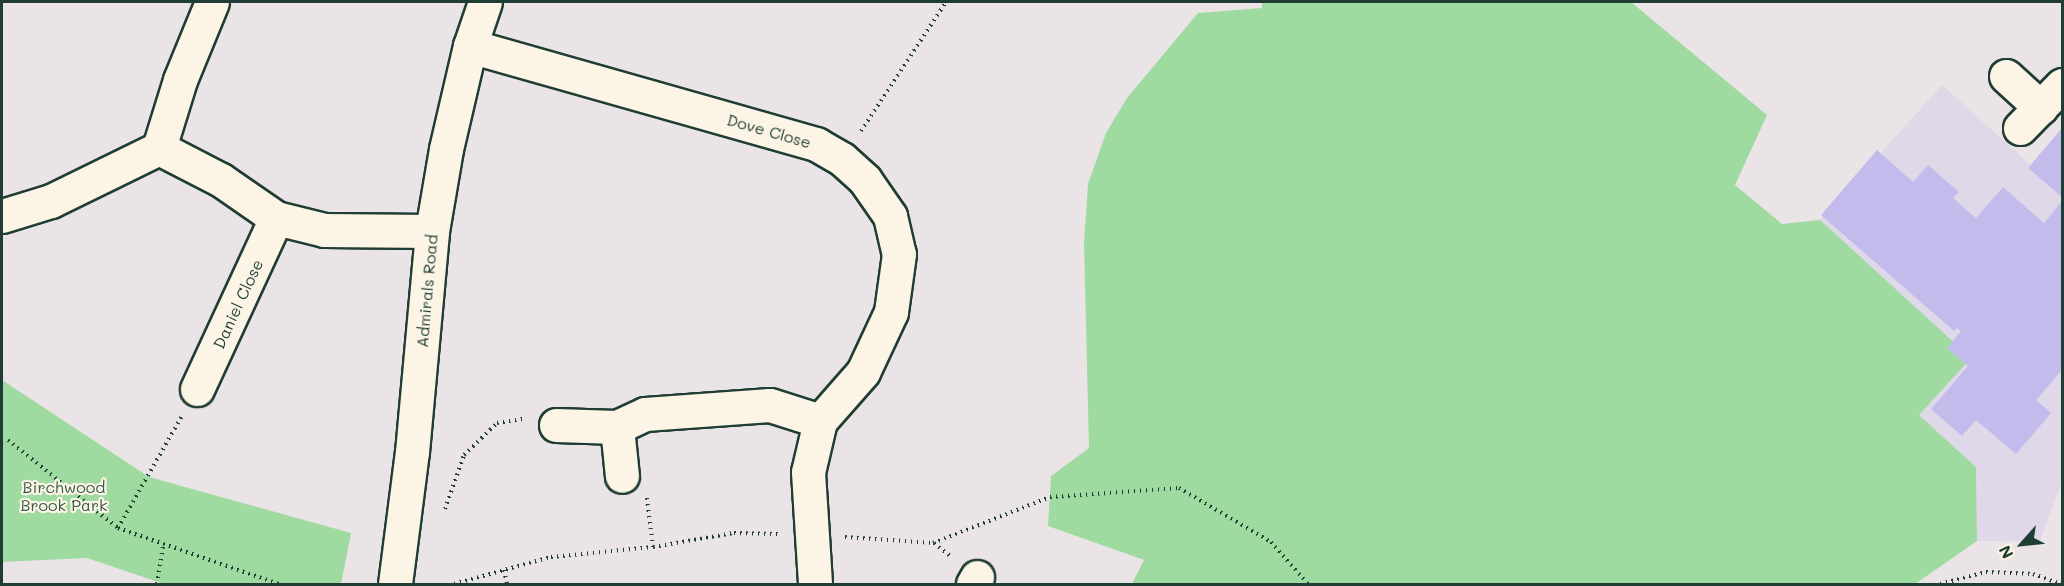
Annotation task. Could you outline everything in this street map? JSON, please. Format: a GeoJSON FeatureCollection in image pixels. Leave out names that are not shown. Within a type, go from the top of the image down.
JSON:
{"type":"FeatureCollection","features":[{"type":"Feature","properties":{"kind":"street"},"geometry":{"type":"LineString","coordinates":[[2,216],[51,201],[159,148],[180,80],[212,2]]}},
{"type":"Feature","properties":{"kind":"street","name":"Admirals Road"},"geometry":{"type":"LineString","coordinates":[[395,585],[412,452],[432,231],[470,46],[485,2]]}},
{"type":"Feature","properties":{"kind":"street","name":"Dove Close"},"geometry":{"type":"LineString","coordinates":[[470,46],[816,144],[842,159],[865,180],[890,216],[899,254],[891,312],[863,372],[820,422],[808,471],[810,535],[815,585]]}},
{"type":"Feature","properties":{"kind":"street"},"geometry":{"type":"LineString","coordinates":[[2006,76],[2041,107]]}},
{"type":"Feature","properties":{"kind":"street"},"geometry":{"type":"LineString","coordinates":[[159,148],[221,180],[276,218],[324,230],[432,231]]}},
{"type":"Feature","properties":{"kind":"street","name":"Daniel Close"},"geometry":{"type":"LineString","coordinates":[[197,389],[276,218]]}},
{"type":"Feature","properties":{"kind":"street"},"geometry":{"type":"LineString","coordinates":[[556,425],[617,427],[645,414],[718,406],[770,405],[820,422]]}},
{"type":"Feature","properties":{"kind":"street"},"geometry":{"type":"LineString","coordinates":[[617,427],[622,476]]}},
{"type":"Feature","properties":{"kind":"path"},"geometry":{"type":"LineString","coordinates":[[842,159],[946,2]]}},
{"type":"Feature","properties":{"kind":"path"},"geometry":{"type":"LineString","coordinates":[[118,528],[197,389]]}},
{"type":"Feature","properties":{"kind":"path"},"geometry":{"type":"LineString","coordinates":[[445,509],[452,480],[464,455],[483,434],[497,423],[517,418],[556,425]]}},
{"type":"Feature","properties":{"kind":"path"},"geometry":{"type":"LineString","coordinates":[[2,440],[8,440],[118,528],[279,585]]}},
{"type":"Feature","properties":{"kind":"path"},"geometry":{"type":"LineString","coordinates":[[454,585],[551,557],[653,547],[734,533],[810,535],[933,543],[1050,497],[1179,488],[1271,542],[1308,585]]}},
{"type":"Feature","properties":{"kind":"path"},"geometry":{"type":"LineString","coordinates":[[157,585],[163,544]]}},
{"type":"Feature","properties":{"kind":"path"},"geometry":{"type":"LineString","coordinates":[[504,570],[507,585]]}},
{"type":"Feature","properties":{"kind":"path"},"geometry":{"type":"LineString","coordinates":[[1940,585],[1986,572],[2033,574],[2060,585]]}},
{"type":"Feature","properties":{"kind":"shaded area"},"geometry":{"type":"Polygon","coordinates":[[[1942,85],[2062,193],[2062,481],[2040,541],[1977,541],[1976,467],[1919,415],[1820,220],[1942,85]]]}},
{"type":"Feature","properties":{"kind":"green space"},"geometry":{"type":"Polygon","coordinates":[[[1262,2],[1631,2],[1767,115],[1735,185],[1782,224],[1820,220],[1971,358],[1919,415],[1976,467],[1977,541],[1915,584],[1132,584],[1144,560],[1048,526],[1051,476],[1089,448],[1084,243],[1088,184],[1106,133],[1127,98],[1198,13],[1262,8],[1262,2]]]}},
{"type":"Feature","properties":{"kind":"green space","name":"Birchwood Brook Park"},"geometry":{"type":"Polygon","coordinates":[[[2,380],[149,477],[351,533],[341,584],[164,584],[87,558],[2,562],[2,380]]]}},
{"type":"Feature","properties":{"kind":"building"},"geometry":{"type":"Polygon","coordinates":[[[2062,128],[2062,197],[2028,168],[2062,128]]]}},
{"type":"Feature","properties":{"kind":"building"},"geometry":{"type":"Polygon","coordinates":[[[1877,150],[1913,182],[1928,165],[1959,192],[1953,198],[1976,218],[2003,187],[2044,223],[2062,201],[2062,370],[2036,400],[2051,413],[2016,454],[1976,420],[1962,436],[1931,409],[1968,366],[1947,348],[1961,331],[1957,328],[1954,331],[1821,215],[1877,150]]]}}]}
